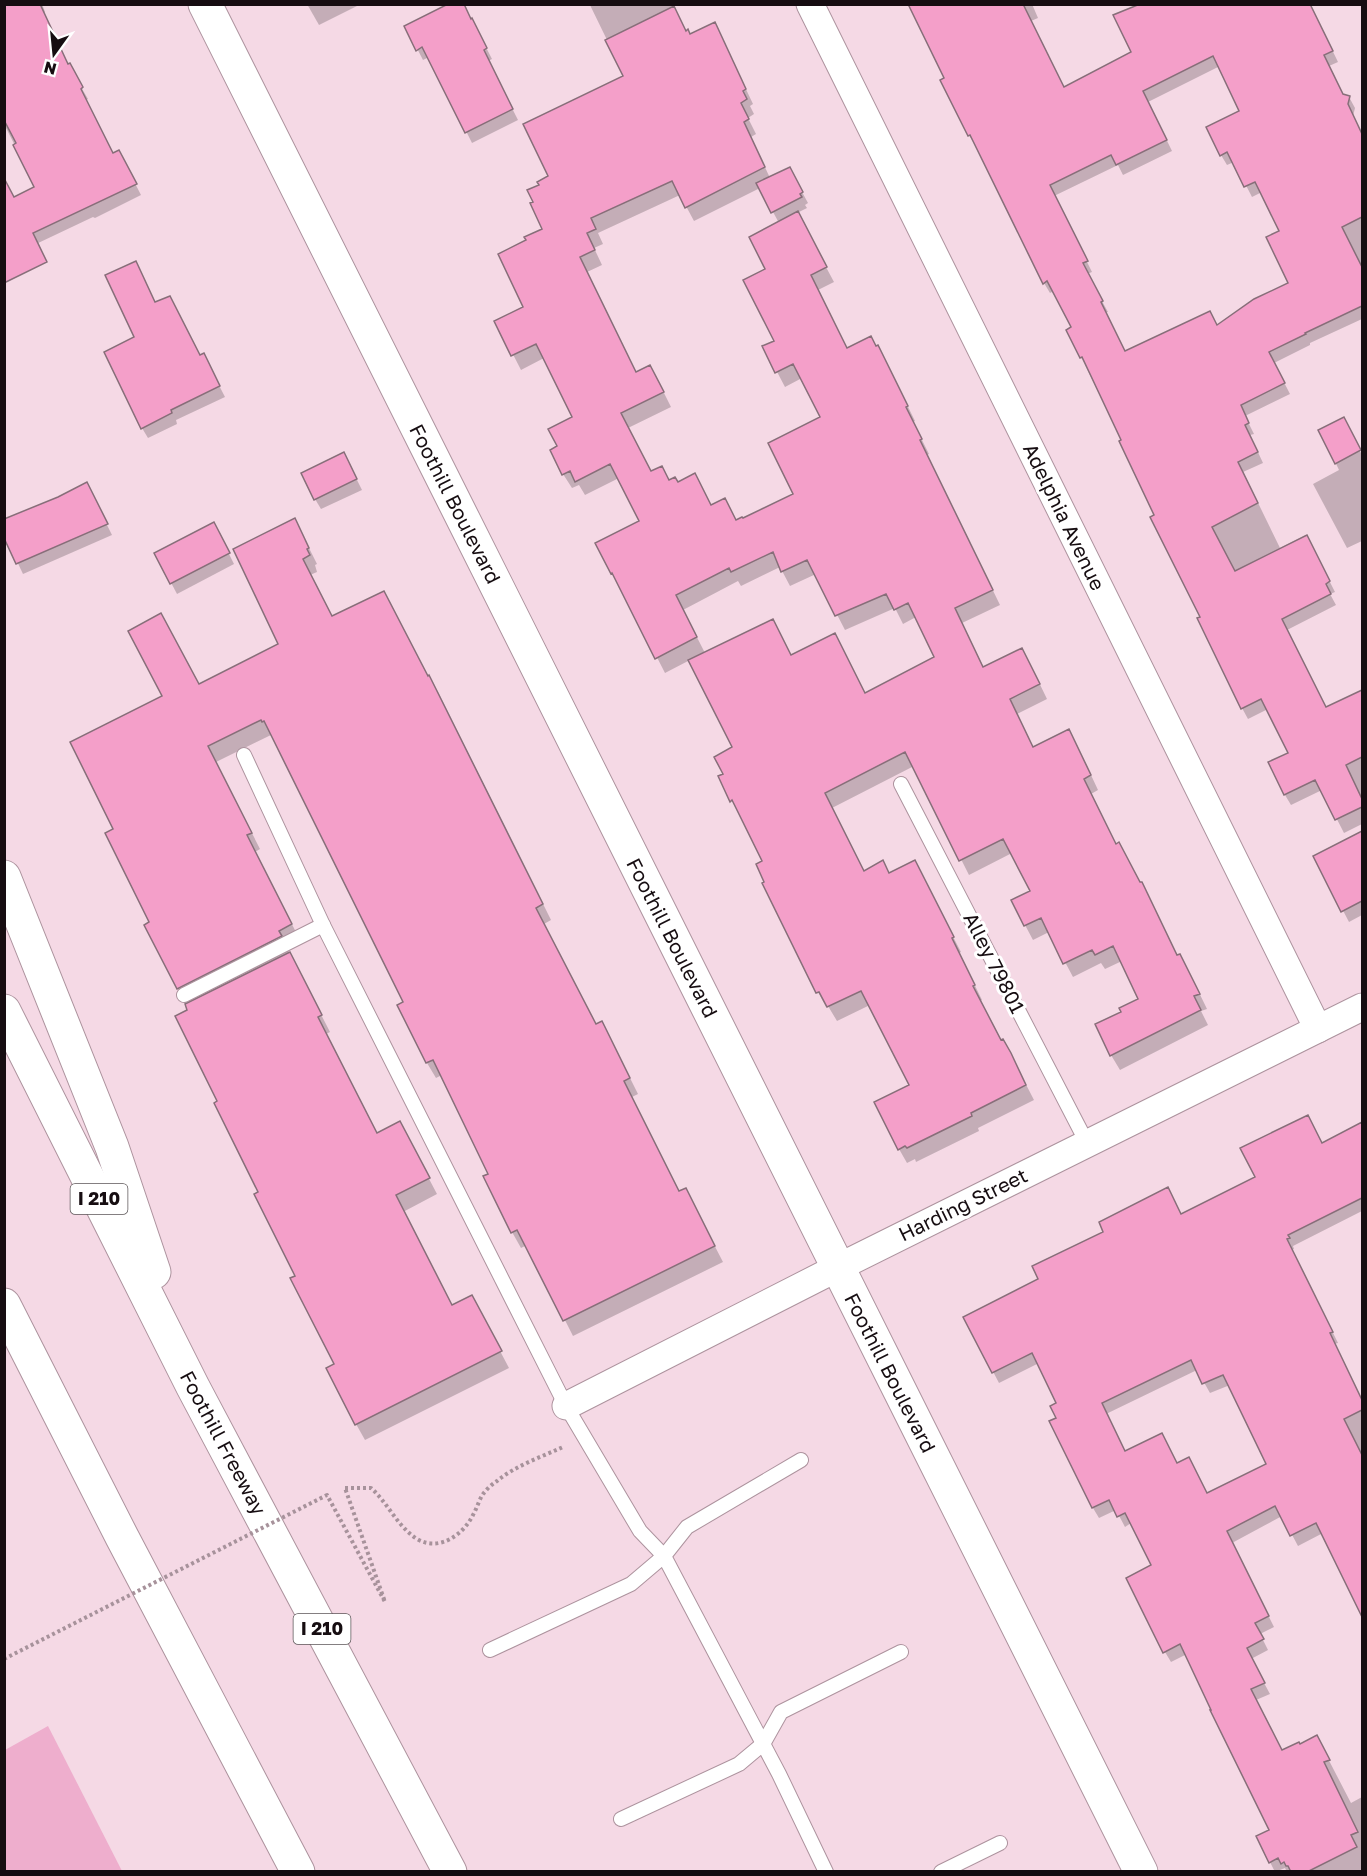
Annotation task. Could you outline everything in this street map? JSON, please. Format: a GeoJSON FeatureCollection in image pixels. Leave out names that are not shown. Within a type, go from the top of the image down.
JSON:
{"type":"FeatureCollection","features":[{"type":"Feature","properties":{"kind":"main road","name":"Foothill Boulevard"},"geometry":{"type":"LineString","coordinates":[[211,7],[837,1268],[1141,1872]]}},
{"type":"Feature","properties":{"kind":"main road"},"geometry":{"type":"LineString","coordinates":[[4,877],[112,1147],[193,1387]]}},
{"type":"Feature","properties":{"kind":"main road","name":"Foothill Freeway"},"geometry":{"type":"LineString","coordinates":[[4,1011],[193,1387],[450,1872]]}},
{"type":"Feature","properties":{"kind":"main road"},"geometry":{"type":"LineString","coordinates":[[4,1305],[122,1537],[298,1872]]}},
{"type":"Feature","properties":{"kind":"main road"},"geometry":{"type":"LineString","coordinates":[[4,1343],[122,1537]]}},
{"type":"Feature","properties":{"kind":"street","name":"Adelphia Avenue"},"geometry":{"type":"LineString","coordinates":[[810,4],[1318,1029]]}},
{"type":"Feature","properties":{"kind":"street","name":"Harding Street"},"geometry":{"type":"LineString","coordinates":[[566,1406],[837,1268],[1362,1007]]}},
{"type":"Feature","properties":{"kind":"lane"},"geometry":{"type":"LineString","coordinates":[[244,755],[322,925],[566,1406],[640,1531],[664,1556],[763,1744],[826,1872]]}},
{"type":"Feature","properties":{"kind":"lane","name":"Alley 79801"},"geometry":{"type":"LineString","coordinates":[[901,784],[1087,1143]]}},
{"type":"Feature","properties":{"kind":"lane"},"geometry":{"type":"LineString","coordinates":[[184,995],[322,925]]}},
{"type":"Feature","properties":{"kind":"lane"},"geometry":{"type":"LineString","coordinates":[[490,1650],[631,1584],[664,1556],[687,1527],[801,1460]]}},
{"type":"Feature","properties":{"kind":"lane"},"geometry":{"type":"LineString","coordinates":[[621,1819],[739,1764],[763,1744],[781,1712],[901,1652]]}},
{"type":"Feature","properties":{"kind":"lane"},"geometry":{"type":"LineString","coordinates":[[941,1872],[1000,1843]]}},
{"type":"Feature","properties":{"kind":"path"},"geometry":{"type":"LineString","coordinates":[[4,1659],[327,1495],[385,1602],[345,1488],[371,1488],[382,1497],[404,1528],[418,1540],[436,1545],[457,1536],[472,1517],[483,1494],[497,1480],[584,1438]]}},
{"type":"Feature","properties":{"kind":"shaded area"},"geometry":{"type":"Polygon","coordinates":[[[48,1726],[122,1871],[5,1871],[5,1750],[48,1726]]]}},
{"type":"Feature","properties":{"kind":"building"},"geometry":{"type":"Polygon","coordinates":[[[4,4],[40,4],[68,64],[70,63],[83,87],[81,89],[113,153],[119,150],[137,184],[33,233],[47,262],[4,283],[4,178],[14,197],[34,187],[13,145],[16,143],[4,120],[4,4]]]}},
{"type":"Feature","properties":{"kind":"building"},"geometry":{"type":"Polygon","coordinates":[[[448,4],[464,4],[487,48],[484,50],[513,109],[465,133],[422,47],[416,51],[404,26],[448,4]]]}},
{"type":"Feature","properties":{"kind":"building"},"geometry":{"type":"Polygon","coordinates":[[[908,4],[1023,4],[1064,87],[1131,52],[1113,15],[1140,4],[1310,4],[1333,51],[1324,55],[1343,94],[1350,96],[1348,104],[1362,134],[1362,217],[1342,227],[1362,267],[1362,306],[1269,352],[1285,383],[1241,405],[1249,423],[1245,425],[1258,452],[1238,462],[1258,503],[1212,527],[1235,571],[1307,535],[1330,581],[1326,584],[1331,594],[1282,619],[1326,707],[1362,690],[1362,757],[1346,765],[1362,799],[1362,807],[1335,820],[1315,780],[1284,795],[1268,762],[1288,753],[1261,699],[1241,709],[1197,618],[1200,617],[1150,517],[1154,515],[1119,441],[1121,440],[1082,357],[1080,358],[1066,330],[1071,327],[1047,281],[1043,284],[970,135],[968,136],[940,80],[944,78],[908,4]],[[1213,56],[1143,91],[1167,140],[1116,165],[1111,155],[1050,185],[1088,261],[1083,263],[1125,351],[1210,311],[1217,325],[1254,299],[1288,283],[1266,237],[1279,231],[1255,182],[1244,187],[1227,152],[1220,156],[1206,127],[1239,111],[1213,56]]]}},
{"type":"Feature","properties":{"kind":"building"},"geometry":{"type":"Polygon","coordinates":[[[674,6],[686,31],[688,29],[690,34],[715,22],[746,89],[743,91],[747,99],[741,103],[749,119],[744,122],[765,167],[685,208],[672,181],[591,218],[596,229],[587,233],[595,250],[580,257],[636,372],[650,365],[664,392],[621,413],[651,471],[662,466],[669,480],[675,477],[678,482],[695,473],[711,505],[725,498],[736,520],[793,494],[768,443],[820,417],[793,364],[775,373],[762,346],[774,341],[743,280],[765,269],[749,237],[798,211],[827,267],[811,275],[847,348],[871,336],[876,346],[878,345],[908,406],[906,407],[922,439],[920,440],[993,590],[955,608],[983,667],[1022,648],[1040,684],[1010,699],[1033,747],[1069,729],[1091,775],[1084,779],[1116,844],[1119,842],[1142,882],[1177,955],[1180,954],[1200,994],[1194,996],[1201,1010],[1110,1056],[1095,1024],[1121,1012],[1119,1008],[1138,999],[1113,946],[1095,955],[1092,950],[1063,964],[1041,918],[1024,926],[1011,900],[1030,891],[1003,839],[959,861],[905,752],[825,793],[864,871],[883,860],[889,873],[915,860],[954,937],[952,938],[975,985],[973,986],[1001,1040],[1003,1039],[1011,1053],[1026,1085],[971,1113],[972,1116],[907,1148],[905,1146],[898,1150],[874,1102],[909,1085],[861,991],[827,1007],[819,992],[816,993],[762,883],[764,882],[756,864],[762,861],[718,776],[723,774],[714,757],[732,747],[688,660],[773,619],[791,655],[835,633],[865,693],[934,657],[908,603],[894,610],[886,594],[835,616],[807,560],[781,572],[773,552],[731,572],[729,568],[676,595],[697,637],[655,659],[595,543],[639,521],[610,464],[575,482],[570,471],[562,475],[550,450],[557,446],[548,429],[572,417],[536,344],[511,356],[494,321],[523,307],[498,254],[526,240],[524,237],[542,229],[530,203],[533,202],[527,190],[539,185],[537,182],[548,176],[523,124],[623,76],[605,40],[674,6]]]}},
{"type":"Feature","properties":{"kind":"building"},"geometry":{"type":"Polygon","coordinates":[[[790,167],[803,192],[800,194],[802,197],[771,213],[756,183],[790,167]]]}},
{"type":"Feature","properties":{"kind":"building"},"geometry":{"type":"Polygon","coordinates":[[[136,261],[155,302],[170,296],[200,355],[204,353],[220,386],[171,410],[172,413],[141,429],[104,352],[134,337],[105,275],[136,261]]]}},
{"type":"Feature","properties":{"kind":"building"},"geometry":{"type":"Polygon","coordinates":[[[1344,417],[1361,450],[1335,464],[1318,430],[1344,417]]]}},
{"type":"Feature","properties":{"kind":"building"},"geometry":{"type":"Polygon","coordinates":[[[344,452],[357,479],[314,500],[301,473],[344,452]]]}},
{"type":"Feature","properties":{"kind":"building"},"geometry":{"type":"Polygon","coordinates":[[[87,482],[108,524],[16,564],[4,538],[4,519],[58,497],[87,482]]]}},
{"type":"Feature","properties":{"kind":"building"},"geometry":{"type":"Polygon","coordinates":[[[295,518],[309,548],[307,549],[310,555],[303,559],[332,616],[384,591],[429,675],[543,904],[536,908],[596,1024],[602,1021],[630,1078],[624,1081],[679,1191],[686,1188],[715,1246],[563,1321],[517,1230],[511,1233],[483,1176],[488,1174],[433,1060],[426,1063],[397,1005],[403,1002],[264,721],[261,720],[208,746],[252,833],[247,835],[292,924],[279,931],[282,936],[177,989],[144,925],[149,922],[105,833],[113,829],[70,742],[162,696],[128,631],[161,613],[199,684],[278,644],[233,549],[295,518]]]}},
{"type":"Feature","properties":{"kind":"building"},"geometry":{"type":"Polygon","coordinates":[[[214,522],[230,553],[170,584],[154,553],[214,522]]]}},
{"type":"Feature","properties":{"kind":"building"},"geometry":{"type":"Polygon","coordinates":[[[1362,831],[1362,901],[1341,912],[1313,856],[1362,831]]]}},
{"type":"Feature","properties":{"kind":"building"},"geometry":{"type":"Polygon","coordinates":[[[290,952],[322,1015],[318,1017],[377,1133],[400,1121],[430,1178],[396,1195],[452,1305],[472,1295],[502,1351],[355,1425],[326,1368],[334,1364],[290,1278],[295,1276],[254,1194],[258,1192],[214,1103],[217,1101],[175,1016],[187,1010],[185,1004],[290,952]]]}},
{"type":"Feature","properties":{"kind":"building"},"geometry":{"type":"Polygon","coordinates":[[[1308,1115],[1322,1143],[1362,1122],[1362,1198],[1288,1235],[1290,1238],[1287,1239],[1333,1332],[1330,1333],[1362,1400],[1362,1410],[1344,1419],[1362,1455],[1362,1617],[1316,1523],[1290,1536],[1275,1506],[1227,1531],[1269,1616],[1255,1623],[1264,1639],[1247,1648],[1265,1683],[1251,1689],[1282,1750],[1317,1735],[1330,1760],[1324,1762],[1358,1832],[1351,1835],[1357,1847],[1307,1872],[1291,1872],[1284,1862],[1281,1864],[1278,1858],[1269,1863],[1256,1836],[1269,1830],[1180,1644],[1163,1653],[1126,1578],[1151,1565],[1125,1513],[1117,1517],[1109,1500],[1092,1508],[1049,1421],[1056,1418],[1050,1406],[1056,1403],[1032,1353],[992,1373],[963,1317],[1038,1279],[1032,1266],[1103,1232],[1099,1222],[1168,1187],[1181,1214],[1255,1177],[1240,1148],[1308,1115]],[[1191,1360],[1102,1403],[1125,1451],[1162,1433],[1177,1463],[1189,1457],[1207,1493],[1266,1464],[1223,1375],[1202,1384],[1191,1360]]]}}]}
